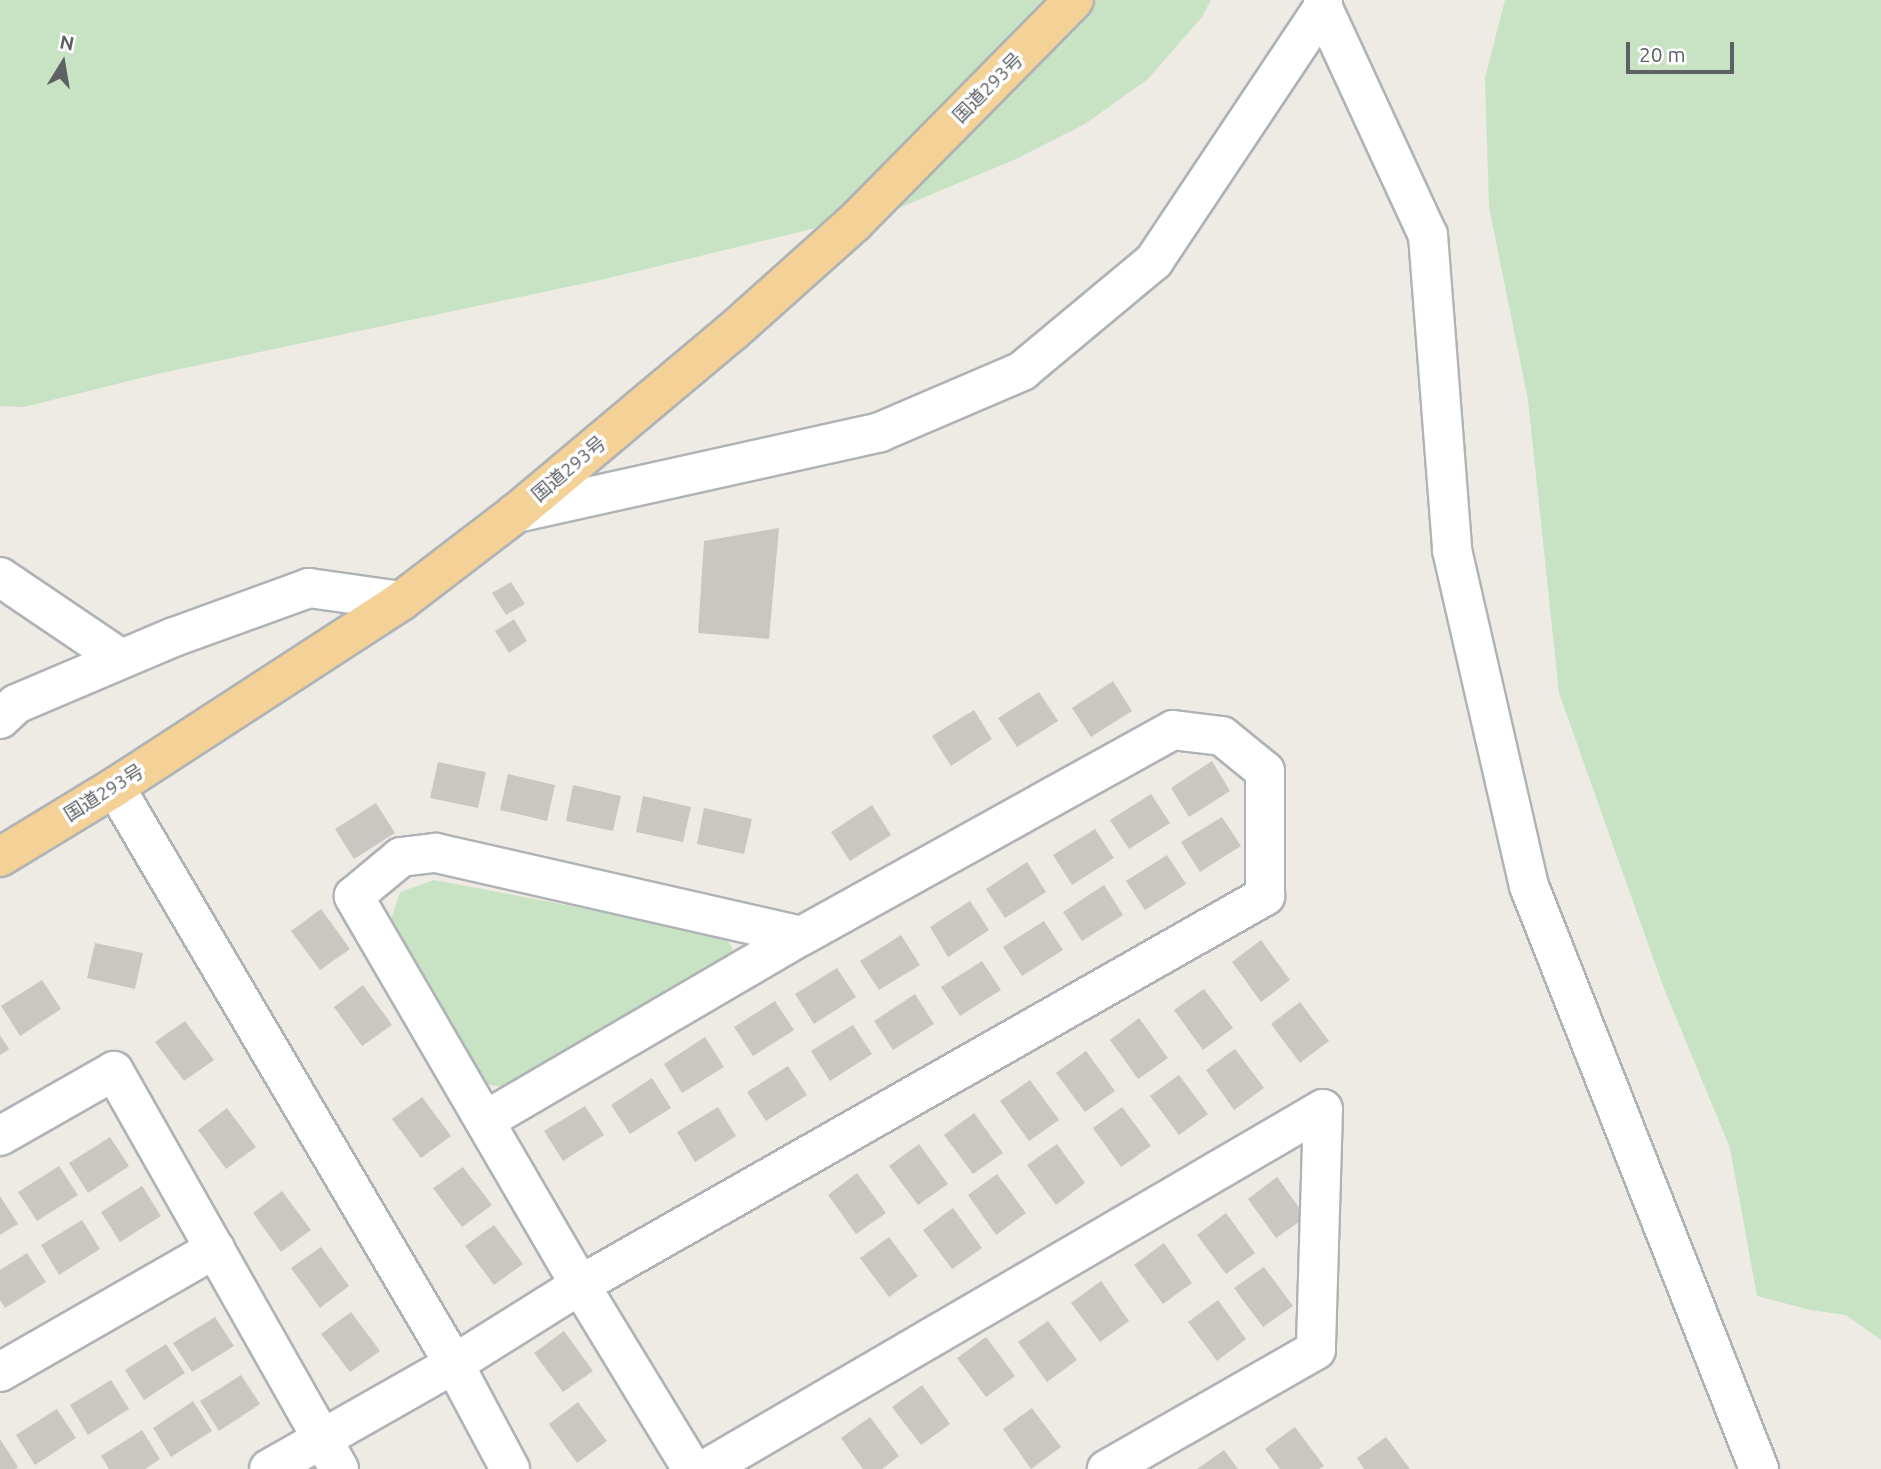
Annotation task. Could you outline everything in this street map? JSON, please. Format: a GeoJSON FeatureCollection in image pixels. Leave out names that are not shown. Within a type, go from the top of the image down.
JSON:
{"type":"FeatureCollection","features":[{"type":"Feature","properties":{"kind":"highway","name":"国道293号"},"geometry":{"type":"LineString","coordinates":[[0,857],[115,787],[401,601],[516,513],[732,332],[854,223],[1074,0]]}},
{"type":"Feature","properties":{"kind":"street"},"geometry":{"type":"LineString","coordinates":[[516,513],[880,432],[1022,371],[1154,261],[1323,4]]}},
{"type":"Feature","properties":{"kind":"street"},"geometry":{"type":"LineString","coordinates":[[1323,4],[1428,235],[1452,550],[1529,886],[1759,1469]]}},
{"type":"Feature","properties":{"kind":"street"},"geometry":{"type":"LineString","coordinates":[[0,577],[121,659]]}},
{"type":"Feature","properties":{"kind":"street"},"geometry":{"type":"LineString","coordinates":[[0,719],[16,704],[174,636],[309,588],[401,601]]}},
{"type":"Feature","properties":{"kind":"street"},"geometry":{"type":"LineString","coordinates":[[269,1469],[330,1453],[454,1364],[580,1285],[1265,896],[1265,771],[1222,736],[1173,730],[801,936],[486,1120]]}},
{"type":"Feature","properties":{"kind":"street"},"geometry":{"type":"LineString","coordinates":[[115,787],[454,1364],[510,1469]]}},
{"type":"Feature","properties":{"kind":"street"},"geometry":{"type":"LineString","coordinates":[[692,1469],[580,1285],[354,896],[401,857],[436,853],[801,936]]}},
{"type":"Feature","properties":{"kind":"street"},"geometry":{"type":"LineString","coordinates":[[0,1136],[114,1071],[330,1453]]}},
{"type":"Feature","properties":{"kind":"street"},"geometry":{"type":"LineString","coordinates":[[706,1469],[1323,1109],[1316,1350],[1107,1469]]}},
{"type":"Feature","properties":{"kind":"street"},"geometry":{"type":"LineString","coordinates":[[0,1372],[215,1249]]}},
{"type":"Feature","properties":{"kind":"green space"},"geometry":{"type":"Polygon","coordinates":[[[0,0],[1211,0],[1202,17],[1148,79],[1085,124],[1016,159],[899,208],[605,279],[161,373],[24,407],[0,406],[0,0]]]}},
{"type":"Feature","properties":{"kind":"green space"},"geometry":{"type":"Polygon","coordinates":[[[1505,0],[1881,0],[1881,1340],[1846,1315],[1810,1310],[1757,1296],[1730,1148],[1663,986],[1559,693],[1528,400],[1489,207],[1485,78],[1505,0]]]}},
{"type":"Feature","properties":{"kind":"green space"},"geometry":{"type":"Polygon","coordinates":[[[434,880],[725,935],[736,956],[503,1087],[479,1083],[390,923],[400,892],[434,880]]]}},
{"type":"Feature","properties":{"kind":"building"},"geometry":{"type":"Polygon","coordinates":[[[779,528],[769,639],[698,633],[704,541],[779,528]]]}},
{"type":"Feature","properties":{"kind":"building"},"geometry":{"type":"Polygon","coordinates":[[[511,582],[525,604],[506,615],[492,593],[511,582]]]}},
{"type":"Feature","properties":{"kind":"building"},"geometry":{"type":"Polygon","coordinates":[[[514,619],[527,641],[509,653],[495,631],[514,619]]]}},
{"type":"Feature","properties":{"kind":"building"},"geometry":{"type":"Polygon","coordinates":[[[1113,681],[1132,711],[1091,737],[1072,708],[1113,681]]]}},
{"type":"Feature","properties":{"kind":"building"},"geometry":{"type":"Polygon","coordinates":[[[1039,692],[1058,721],[1017,747],[998,718],[1039,692]]]}},
{"type":"Feature","properties":{"kind":"building"},"geometry":{"type":"Polygon","coordinates":[[[974,710],[992,739],[951,766],[932,736],[974,710]]]}},
{"type":"Feature","properties":{"kind":"building"},"geometry":{"type":"Polygon","coordinates":[[[1212,761],[1230,791],[1189,817],[1171,788],[1212,761]]]}},
{"type":"Feature","properties":{"kind":"building"},"geometry":{"type":"Polygon","coordinates":[[[438,762],[486,772],[478,808],[430,798],[438,762]]]}},
{"type":"Feature","properties":{"kind":"building"},"geometry":{"type":"Polygon","coordinates":[[[508,774],[555,785],[547,821],[500,810],[508,774]]]}},
{"type":"Feature","properties":{"kind":"building"},"geometry":{"type":"Polygon","coordinates":[[[573,785],[621,796],[613,831],[566,821],[573,785]]]}},
{"type":"Feature","properties":{"kind":"building"},"geometry":{"type":"Polygon","coordinates":[[[1151,794],[1170,823],[1129,849],[1110,820],[1151,794]]]}},
{"type":"Feature","properties":{"kind":"building"},"geometry":{"type":"Polygon","coordinates":[[[643,796],[691,807],[683,842],[636,832],[643,796]]]}},
{"type":"Feature","properties":{"kind":"building"},"geometry":{"type":"Polygon","coordinates":[[[376,803],[395,833],[354,859],[335,829],[376,803]]]}},
{"type":"Feature","properties":{"kind":"building"},"geometry":{"type":"Polygon","coordinates":[[[872,805],[891,835],[850,861],[831,832],[872,805]]]}},
{"type":"Feature","properties":{"kind":"building"},"geometry":{"type":"Polygon","coordinates":[[[704,808],[752,819],[744,854],[697,844],[704,808]]]}},
{"type":"Feature","properties":{"kind":"building"},"geometry":{"type":"Polygon","coordinates":[[[1222,817],[1241,846],[1200,872],[1181,842],[1222,817]]]}},
{"type":"Feature","properties":{"kind":"building"},"geometry":{"type":"Polygon","coordinates":[[[1095,829],[1114,858],[1072,885],[1053,855],[1095,829]]]}},
{"type":"Feature","properties":{"kind":"building"},"geometry":{"type":"Polygon","coordinates":[[[1167,855],[1186,884],[1145,910],[1126,881],[1167,855]]]}},
{"type":"Feature","properties":{"kind":"building"},"geometry":{"type":"Polygon","coordinates":[[[1027,862],[1046,892],[1005,918],[986,889],[1027,862]]]}},
{"type":"Feature","properties":{"kind":"building"},"geometry":{"type":"Polygon","coordinates":[[[1104,885],[1123,915],[1082,941],[1063,912],[1104,885]]]}},
{"type":"Feature","properties":{"kind":"building"},"geometry":{"type":"Polygon","coordinates":[[[970,901],[989,930],[948,957],[930,927],[970,901]]]}},
{"type":"Feature","properties":{"kind":"building"},"geometry":{"type":"Polygon","coordinates":[[[321,909],[350,949],[320,970],[291,931],[321,909]]]}},
{"type":"Feature","properties":{"kind":"building"},"geometry":{"type":"Polygon","coordinates":[[[1044,921],[1063,950],[1022,976],[1003,947],[1044,921]]]}},
{"type":"Feature","properties":{"kind":"building"},"geometry":{"type":"Polygon","coordinates":[[[901,935],[920,965],[879,990],[860,961],[901,935]]]}},
{"type":"Feature","properties":{"kind":"building"},"geometry":{"type":"Polygon","coordinates":[[[1261,940],[1290,980],[1261,1002],[1232,962],[1261,940]]]}},
{"type":"Feature","properties":{"kind":"building"},"geometry":{"type":"Polygon","coordinates":[[[95,943],[143,953],[135,989],[87,978],[95,943]]]}},
{"type":"Feature","properties":{"kind":"building"},"geometry":{"type":"Polygon","coordinates":[[[982,961],[1001,990],[960,1016],[941,987],[982,961]]]}},
{"type":"Feature","properties":{"kind":"building"},"geometry":{"type":"Polygon","coordinates":[[[837,968],[856,997],[814,1024],[795,994],[837,968]]]}},
{"type":"Feature","properties":{"kind":"building"},"geometry":{"type":"Polygon","coordinates":[[[42,980],[61,1009],[20,1036],[1,1006],[42,980]]]}},
{"type":"Feature","properties":{"kind":"building"},"geometry":{"type":"Polygon","coordinates":[[[363,985],[392,1025],[362,1046],[334,1007],[363,985]]]}},
{"type":"Feature","properties":{"kind":"building"},"geometry":{"type":"Polygon","coordinates":[[[1204,989],[1233,1028],[1203,1050],[1174,1010],[1204,989]]]}},
{"type":"Feature","properties":{"kind":"building"},"geometry":{"type":"Polygon","coordinates":[[[915,994],[934,1024],[893,1050],[874,1021],[915,994]]]}},
{"type":"Feature","properties":{"kind":"building"},"geometry":{"type":"Polygon","coordinates":[[[775,1001],[794,1030],[753,1056],[734,1027],[775,1001]]]}},
{"type":"Feature","properties":{"kind":"building"},"geometry":{"type":"Polygon","coordinates":[[[1300,1002],[1329,1041],[1300,1063],[1271,1024],[1300,1002]]]}},
{"type":"Feature","properties":{"kind":"building"},"geometry":{"type":"Polygon","coordinates":[[[1139,1018],[1168,1058],[1138,1079],[1110,1040],[1139,1018]]]}},
{"type":"Feature","properties":{"kind":"building"},"geometry":{"type":"Polygon","coordinates":[[[185,1021],[214,1060],[184,1081],[155,1042],[185,1021]]]}},
{"type":"Feature","properties":{"kind":"building"},"geometry":{"type":"Polygon","coordinates":[[[853,1025],[872,1054],[830,1081],[811,1051],[853,1025]]]}},
{"type":"Feature","properties":{"kind":"building"},"geometry":{"type":"Polygon","coordinates":[[[0,1035],[9,1049],[0,1055],[0,1035]]]}},
{"type":"Feature","properties":{"kind":"building"},"geometry":{"type":"Polygon","coordinates":[[[705,1037],[724,1067],[682,1093],[664,1064],[705,1037]]]}},
{"type":"Feature","properties":{"kind":"building"},"geometry":{"type":"Polygon","coordinates":[[[1235,1049],[1264,1088],[1234,1110],[1206,1070],[1235,1049]]]}},
{"type":"Feature","properties":{"kind":"building"},"geometry":{"type":"Polygon","coordinates":[[[1086,1051],[1115,1091],[1085,1112],[1056,1073],[1086,1051]]]}},
{"type":"Feature","properties":{"kind":"building"},"geometry":{"type":"Polygon","coordinates":[[[788,1066],[807,1095],[766,1121],[747,1092],[788,1066]]]}},
{"type":"Feature","properties":{"kind":"building"},"geometry":{"type":"Polygon","coordinates":[[[1179,1075],[1208,1114],[1179,1135],[1150,1096],[1179,1075]]]}},
{"type":"Feature","properties":{"kind":"building"},"geometry":{"type":"Polygon","coordinates":[[[652,1078],[671,1108],[630,1134],[611,1105],[652,1078]]]}},
{"type":"Feature","properties":{"kind":"building"},"geometry":{"type":"Polygon","coordinates":[[[1030,1080],[1059,1120],[1029,1141],[1000,1101],[1030,1080]]]}},
{"type":"Feature","properties":{"kind":"building"},"geometry":{"type":"Polygon","coordinates":[[[422,1097],[451,1136],[421,1158],[392,1119],[422,1097]]]}},
{"type":"Feature","properties":{"kind":"building"},"geometry":{"type":"Polygon","coordinates":[[[585,1106],[604,1135],[563,1161],[544,1131],[585,1106]]]}},
{"type":"Feature","properties":{"kind":"building"},"geometry":{"type":"Polygon","coordinates":[[[718,1107],[736,1136],[695,1162],[677,1132],[718,1107]]]}},
{"type":"Feature","properties":{"kind":"building"},"geometry":{"type":"Polygon","coordinates":[[[1122,1107],[1151,1146],[1121,1167],[1093,1128],[1122,1107]]]}},
{"type":"Feature","properties":{"kind":"building"},"geometry":{"type":"Polygon","coordinates":[[[227,1108],[256,1147],[226,1169],[198,1130],[227,1108]]]}},
{"type":"Feature","properties":{"kind":"building"},"geometry":{"type":"Polygon","coordinates":[[[974,1113],[1003,1153],[973,1174],[944,1135],[974,1113]]]}},
{"type":"Feature","properties":{"kind":"building"},"geometry":{"type":"Polygon","coordinates":[[[110,1137],[129,1166],[88,1193],[69,1163],[110,1137]]]}},
{"type":"Feature","properties":{"kind":"building"},"geometry":{"type":"Polygon","coordinates":[[[919,1144],[948,1184],[918,1205],[889,1166],[919,1144]]]}},
{"type":"Feature","properties":{"kind":"building"},"geometry":{"type":"Polygon","coordinates":[[[1057,1144],[1085,1183],[1056,1205],[1027,1165],[1057,1144]]]}},
{"type":"Feature","properties":{"kind":"building"},"geometry":{"type":"Polygon","coordinates":[[[59,1166],[78,1195],[37,1221],[18,1192],[59,1166]]]}},
{"type":"Feature","properties":{"kind":"building"},"geometry":{"type":"Polygon","coordinates":[[[463,1167],[492,1205],[462,1227],[433,1188],[463,1167]]]}},
{"type":"Feature","properties":{"kind":"building"},"geometry":{"type":"Polygon","coordinates":[[[857,1173],[886,1213],[856,1234],[828,1195],[857,1173]]]}},
{"type":"Feature","properties":{"kind":"building"},"geometry":{"type":"Polygon","coordinates":[[[997,1174],[1026,1213],[996,1235],[968,1195],[997,1174]]]}},
{"type":"Feature","properties":{"kind":"building"},"geometry":{"type":"Polygon","coordinates":[[[1277,1177],[1306,1217],[1276,1238],[1248,1199],[1277,1177]]]}},
{"type":"Feature","properties":{"kind":"building"},"geometry":{"type":"Polygon","coordinates":[[[142,1186],[161,1216],[120,1242],[101,1212],[142,1186]]]}},
{"type":"Feature","properties":{"kind":"building"},"geometry":{"type":"Polygon","coordinates":[[[282,1191],[311,1230],[281,1252],[253,1213],[282,1191]]]}},
{"type":"Feature","properties":{"kind":"building"},"geometry":{"type":"Polygon","coordinates":[[[0,1196],[18,1224],[0,1235],[0,1196]]]}},
{"type":"Feature","properties":{"kind":"building"},"geometry":{"type":"Polygon","coordinates":[[[953,1208],[982,1248],[952,1269],[923,1230],[953,1208]]]}},
{"type":"Feature","properties":{"kind":"building"},"geometry":{"type":"Polygon","coordinates":[[[1226,1213],[1255,1253],[1226,1274],[1197,1235],[1226,1213]]]}},
{"type":"Feature","properties":{"kind":"building"},"geometry":{"type":"Polygon","coordinates":[[[82,1220],[100,1249],[59,1275],[41,1245],[82,1220]]]}},
{"type":"Feature","properties":{"kind":"building"},"geometry":{"type":"Polygon","coordinates":[[[494,1225],[523,1264],[494,1285],[465,1246],[494,1225]]]}},
{"type":"Feature","properties":{"kind":"building"},"geometry":{"type":"Polygon","coordinates":[[[889,1237],[918,1276],[889,1297],[860,1258],[889,1237]]]}},
{"type":"Feature","properties":{"kind":"building"},"geometry":{"type":"Polygon","coordinates":[[[1164,1243],[1192,1283],[1163,1304],[1134,1265],[1164,1243]]]}},
{"type":"Feature","properties":{"kind":"building"},"geometry":{"type":"Polygon","coordinates":[[[321,1247],[349,1286],[320,1308],[291,1268],[321,1247]]]}},
{"type":"Feature","properties":{"kind":"building"},"geometry":{"type":"Polygon","coordinates":[[[27,1253],[46,1282],[5,1308],[0,1300],[0,1270],[27,1253]]]}},
{"type":"Feature","properties":{"kind":"building"},"geometry":{"type":"Polygon","coordinates":[[[1264,1267],[1293,1306],[1263,1327],[1234,1288],[1264,1267]]]}},
{"type":"Feature","properties":{"kind":"building"},"geometry":{"type":"Polygon","coordinates":[[[1101,1281],[1129,1321],[1100,1342],[1071,1303],[1101,1281]]]}},
{"type":"Feature","properties":{"kind":"building"},"geometry":{"type":"Polygon","coordinates":[[[1218,1300],[1246,1339],[1217,1361],[1188,1322],[1218,1300]]]}},
{"type":"Feature","properties":{"kind":"building"},"geometry":{"type":"Polygon","coordinates":[[[351,1312],[380,1351],[350,1372],[321,1334],[351,1312]]]}},
{"type":"Feature","properties":{"kind":"building"},"geometry":{"type":"Polygon","coordinates":[[[215,1317],[234,1346],[192,1372],[173,1343],[215,1317]]]}},
{"type":"Feature","properties":{"kind":"building"},"geometry":{"type":"Polygon","coordinates":[[[1048,1321],[1077,1360],[1047,1382],[1018,1342],[1048,1321]]]}},
{"type":"Feature","properties":{"kind":"building"},"geometry":{"type":"Polygon","coordinates":[[[564,1331],[593,1371],[563,1392],[534,1353],[564,1331]]]}},
{"type":"Feature","properties":{"kind":"building"},"geometry":{"type":"Polygon","coordinates":[[[986,1337],[1015,1376],[986,1397],[957,1358],[986,1337]]]}},
{"type":"Feature","properties":{"kind":"building"},"geometry":{"type":"Polygon","coordinates":[[[166,1344],[185,1373],[144,1400],[125,1370],[166,1344]]]}},
{"type":"Feature","properties":{"kind":"building"},"geometry":{"type":"Polygon","coordinates":[[[241,1375],[260,1404],[219,1431],[200,1401],[241,1375]]]}},
{"type":"Feature","properties":{"kind":"building"},"geometry":{"type":"Polygon","coordinates":[[[111,1380],[129,1409],[88,1435],[70,1405],[111,1380]]]}},
{"type":"Feature","properties":{"kind":"building"},"geometry":{"type":"Polygon","coordinates":[[[922,1385],[950,1424],[921,1445],[892,1407],[922,1385]]]}},
{"type":"Feature","properties":{"kind":"building"},"geometry":{"type":"Polygon","coordinates":[[[193,1401],[212,1431],[171,1457],[153,1428],[193,1401]]]}},
{"type":"Feature","properties":{"kind":"building"},"geometry":{"type":"Polygon","coordinates":[[[578,1402],[607,1441],[577,1463],[549,1424],[578,1402]]]}},
{"type":"Feature","properties":{"kind":"building"},"geometry":{"type":"Polygon","coordinates":[[[1032,1408],[1061,1447],[1031,1469],[1003,1429],[1032,1408]]]}},
{"type":"Feature","properties":{"kind":"building"},"geometry":{"type":"Polygon","coordinates":[[[57,1409],[76,1438],[35,1465],[16,1435],[57,1409]]]}},
{"type":"Feature","properties":{"kind":"building"},"geometry":{"type":"Polygon","coordinates":[[[870,1417],[899,1456],[882,1469],[863,1469],[841,1438],[870,1417]]]}},
{"type":"Feature","properties":{"kind":"building"},"geometry":{"type":"Polygon","coordinates":[[[1295,1427],[1324,1466],[1319,1469],[1280,1469],[1265,1449],[1295,1427]]]}},
{"type":"Feature","properties":{"kind":"building"},"geometry":{"type":"Polygon","coordinates":[[[142,1430],[160,1459],[145,1469],[109,1469],[101,1456],[142,1430]]]}},
{"type":"Feature","properties":{"kind":"building"},"geometry":{"type":"Polygon","coordinates":[[[1386,1437],[1410,1469],[1364,1469],[1357,1458],[1386,1437]]]}},
{"type":"Feature","properties":{"kind":"building"},"geometry":{"type":"Polygon","coordinates":[[[0,1439],[18,1467],[15,1469],[0,1469],[0,1439]]]}},
{"type":"Feature","properties":{"kind":"building"},"geometry":{"type":"Polygon","coordinates":[[[1224,1450],[1238,1469],[1197,1469],[1224,1450]]]}}]}
